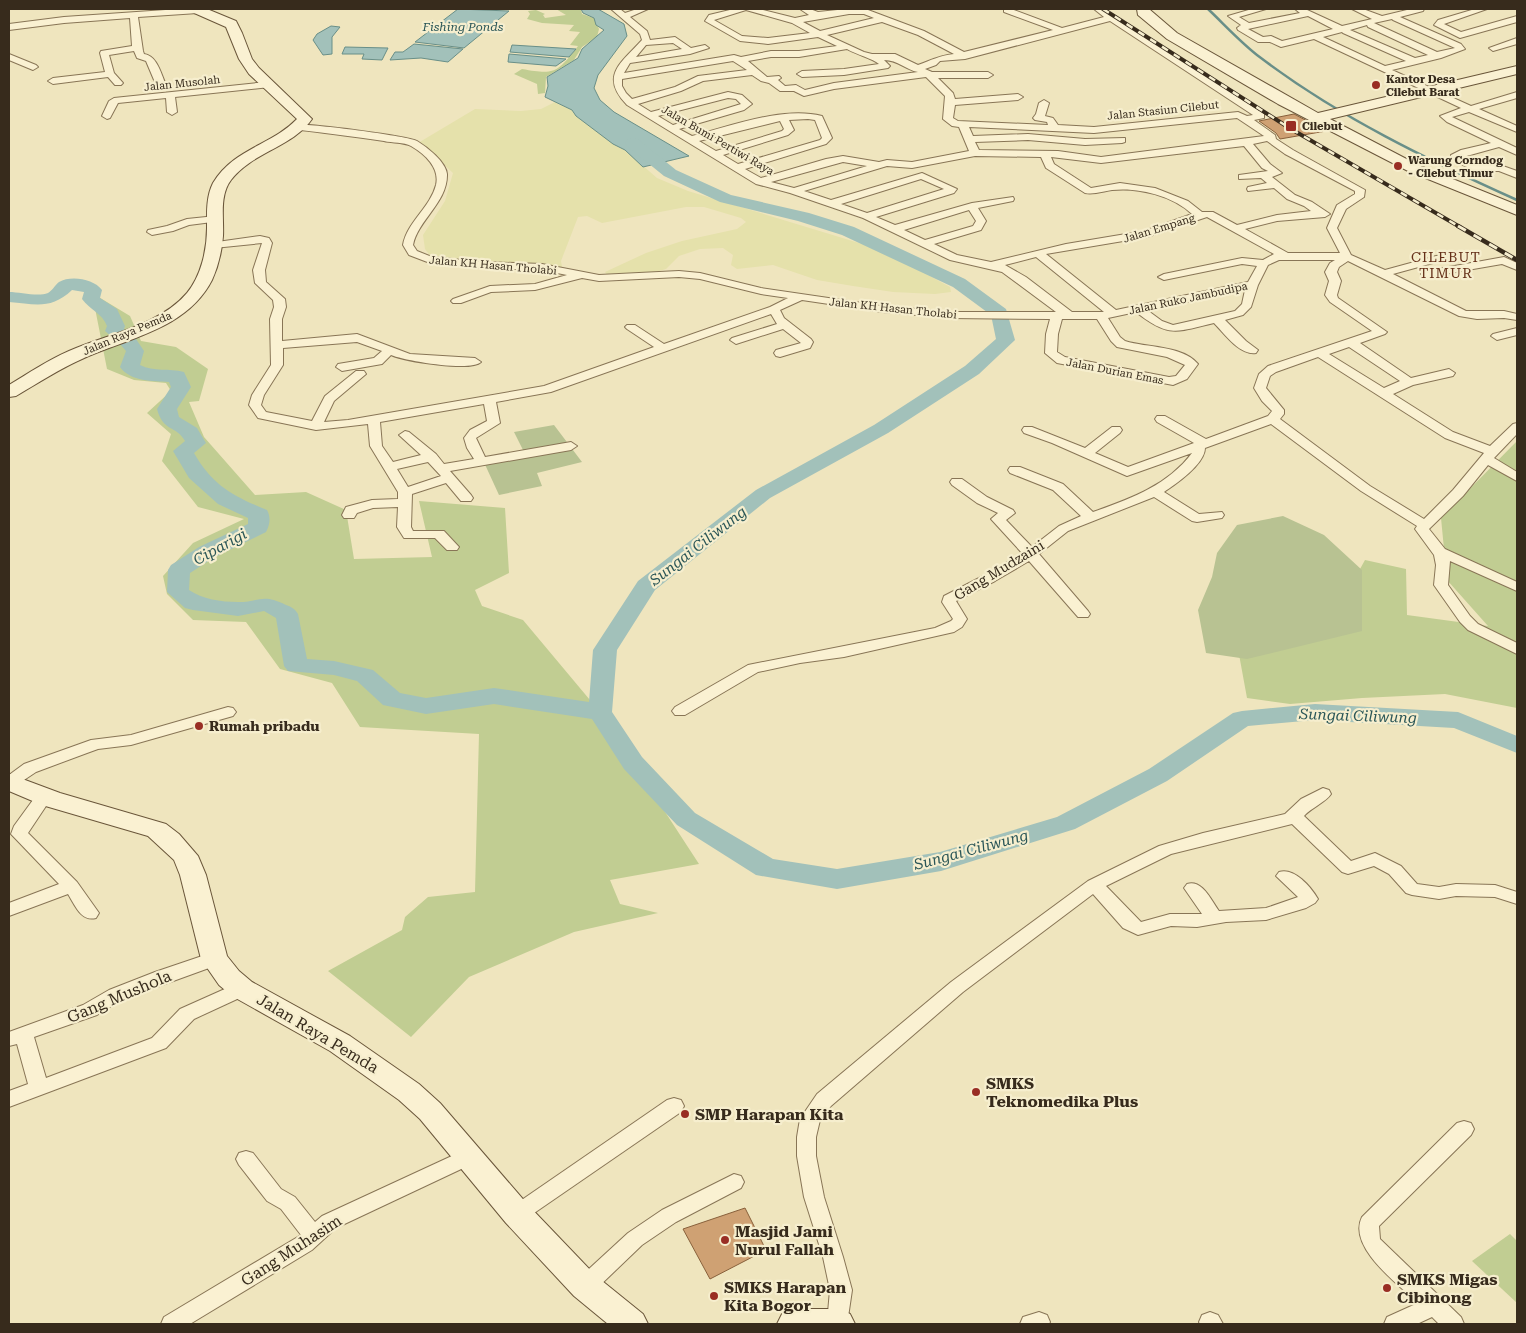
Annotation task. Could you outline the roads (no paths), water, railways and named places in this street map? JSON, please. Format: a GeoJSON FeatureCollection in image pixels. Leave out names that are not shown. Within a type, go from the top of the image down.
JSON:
{"type":"FeatureCollection","features":[{"type":"Feature","properties":{"kind":"main road"},"geometry":{"type":"LineString","coordinates":[[198,9],[230,24],[248,63],[253,79],[302,123]]}},
{"type":"Feature","properties":{"kind":"main road"},"geometry":{"type":"LineString","coordinates":[[1143,9],[1146,17],[1172,36],[1237,76],[1413,168],[1517,210]]}},
{"type":"Feature","properties":{"kind":"main road"},"geometry":{"type":"LineString","coordinates":[[1317,118],[1517,70]]}},
{"type":"Feature","properties":{"kind":"main road","name":"Jalan Raya Pemda"},"geometry":{"type":"LineString","coordinates":[[9,392],[53,366],[141,329],[172,314],[188,303],[203,282],[214,245],[216,194],[225,177],[239,163],[302,123]]}},
{"type":"Feature","properties":{"kind":"main road","name":"Jalan Raya Pemda"},"geometry":{"type":"LineString","coordinates":[[9,782],[44,797],[157,830],[170,840],[185,856],[193,876],[214,960],[229,978],[238,995],[332,1038],[386,1073],[430,1111],[467,1157],[585,1286],[632,1324]]}},
{"type":"Feature","properties":{"kind":"main road"},"geometry":{"type":"LineString","coordinates":[[793,1324],[838,1324]]}},
{"type":"Feature","properties":{"kind":"street"},"geometry":{"type":"LineString","coordinates":[[9,27],[135,12],[198,9]]}},
{"type":"Feature","properties":{"kind":"street"},"geometry":{"type":"LineString","coordinates":[[615,9],[644,33],[646,40],[627,61],[617,77]]}},
{"type":"Feature","properties":{"kind":"street"},"geometry":{"type":"LineString","coordinates":[[625,16],[644,9]]}},
{"type":"Feature","properties":{"kind":"street"},"geometry":{"type":"LineString","coordinates":[[743,9],[712,17],[709,21],[740,38],[773,40],[819,34],[882,19]]}},
{"type":"Feature","properties":{"kind":"street"},"geometry":{"type":"LineString","coordinates":[[750,9],[795,21],[861,54],[876,57],[885,66],[844,72],[802,74]]}},
{"type":"Feature","properties":{"kind":"street"},"geometry":{"type":"LineString","coordinates":[[804,9],[817,15]]}},
{"type":"Feature","properties":{"kind":"street"},"geometry":{"type":"LineString","coordinates":[[1098,9],[1261,116],[1246,119]]}},
{"type":"Feature","properties":{"kind":"street"},"geometry":{"type":"LineString","coordinates":[[1248,26],[1232,16],[1262,9]]}},
{"type":"Feature","properties":{"kind":"street"},"geometry":{"type":"LineString","coordinates":[[1298,9],[1416,62]]}},
{"type":"Feature","properties":{"kind":"street"},"geometry":{"type":"LineString","coordinates":[[1356,9],[1381,19]]}},
{"type":"Feature","properties":{"kind":"street"},"geometry":{"type":"LineString","coordinates":[[1483,9],[1441,22],[1438,25],[1460,35],[1517,19]]}},
{"type":"Feature","properties":{"kind":"street"},"geometry":{"type":"LineString","coordinates":[[795,21],[848,10],[865,12],[921,33],[965,56]]}},
{"type":"Feature","properties":{"kind":"street"},"geometry":{"type":"LineString","coordinates":[[1007,10],[1062,32]]}},
{"type":"Feature","properties":{"kind":"street"},"geometry":{"type":"LineString","coordinates":[[1308,14],[1241,28],[1261,40],[1271,39],[1281,44],[1317,37],[1381,19],[1423,10]]}},
{"type":"Feature","properties":{"kind":"street"},"geometry":{"type":"LineString","coordinates":[[1344,30],[1371,25],[1423,10]]}},
{"type":"Feature","properties":{"kind":"street"},"geometry":{"type":"LineString","coordinates":[[61,11],[64,20]]}},
{"type":"Feature","properties":{"kind":"street"},"geometry":{"type":"LineString","coordinates":[[135,12],[137,48],[140,56],[150,60],[162,87]]}},
{"type":"Feature","properties":{"kind":"street"},"geometry":{"type":"LineString","coordinates":[[85,18],[85,29]]}},
{"type":"Feature","properties":{"kind":"street"},"geometry":{"type":"LineString","coordinates":[[1384,69],[1459,51],[1461,48],[1396,18]]}},
{"type":"Feature","properties":{"kind":"street"},"geometry":{"type":"LineString","coordinates":[[915,68],[933,63],[937,59],[965,56],[995,49],[1107,19]]}},
{"type":"Feature","properties":{"kind":"street"},"geometry":{"type":"LineString","coordinates":[[1371,25],[1438,56]]}},
{"type":"Feature","properties":{"kind":"street"},"geometry":{"type":"LineString","coordinates":[[1317,37],[1312,44],[1323,50]]}},
{"type":"Feature","properties":{"kind":"street"},"geometry":{"type":"LineString","coordinates":[[1317,37],[1429,91],[1517,129]]}},
{"type":"Feature","properties":{"kind":"street"},"geometry":{"type":"LineString","coordinates":[[644,43],[675,40],[690,51]]}},
{"type":"Feature","properties":{"kind":"street"},"geometry":{"type":"LineString","coordinates":[[1493,48],[1517,41]]}},
{"type":"Feature","properties":{"kind":"street"},"geometry":{"type":"LineString","coordinates":[[617,77],[729,58],[742,60],[771,54],[799,54],[849,47]]}},
{"type":"Feature","properties":{"kind":"street"},"geometry":{"type":"LineString","coordinates":[[118,83],[110,74],[104,54],[137,48]]}},
{"type":"Feature","properties":{"kind":"street"},"geometry":{"type":"LineString","coordinates":[[627,61],[705,48]]}},
{"type":"Feature","properties":{"kind":"street"},"geometry":{"type":"LineString","coordinates":[[995,49],[1008,58]]}},
{"type":"Feature","properties":{"kind":"street"},"geometry":{"type":"LineString","coordinates":[[9,57],[33,67]]}},
{"type":"Feature","properties":{"kind":"street"},"geometry":{"type":"LineString","coordinates":[[814,66],[876,57],[895,57],[928,74],[949,92],[951,102],[948,119],[956,124],[963,125],[975,153]]}},
{"type":"Feature","properties":{"kind":"street"},"geometry":{"type":"LineString","coordinates":[[742,60],[762,79],[774,79],[783,88],[796,88],[804,93],[834,86],[928,74],[988,75]]}},
{"type":"Feature","properties":{"kind":"street"},"geometry":{"type":"LineString","coordinates":[[630,103],[678,90],[701,78],[755,72]]}},
{"type":"Feature","properties":{"kind":"street"},"geometry":{"type":"LineString","coordinates":[[53,81],[110,74]]}},
{"type":"Feature","properties":{"kind":"street","name":"Jalan Bumi Pertiwi Raya"},"geometry":{"type":"LineString","coordinates":[[617,77],[620,92],[630,103],[760,182],[833,203],[867,216],[954,258],[994,265],[1006,270],[1022,279],[1063,316]]}},
{"type":"Feature","properties":{"kind":"street"},"geometry":{"type":"LineString","coordinates":[[194,94],[193,86],[196,84],[253,79]]}},
{"type":"Feature","properties":{"kind":"street","name":"Jalan Musolah"},"geometry":{"type":"LineString","coordinates":[[107,116],[114,101],[194,94],[253,79]]}},
{"type":"Feature","properties":{"kind":"street"},"geometry":{"type":"LineString","coordinates":[[650,115],[728,95],[739,97],[747,104],[741,108],[672,128]]}},
{"type":"Feature","properties":{"kind":"street"},"geometry":{"type":"LineString","coordinates":[[1517,95],[1447,115],[1446,118],[1517,152]]}},
{"type":"Feature","properties":{"kind":"street"},"geometry":{"type":"LineString","coordinates":[[170,96],[172,112]]}},
{"type":"Feature","properties":{"kind":"street"},"geometry":{"type":"LineString","coordinates":[[951,102],[1018,97]]}},
{"type":"Feature","properties":{"kind":"street"},"geometry":{"type":"LineString","coordinates":[[1502,99],[1517,107]]}},
{"type":"Feature","properties":{"kind":"street"},"geometry":{"type":"LineString","coordinates":[[1044,103],[1041,115],[1038,118],[1052,121],[1055,128]]}},
{"type":"Feature","properties":{"kind":"street","name":"Jalan Stasiun Cilebut"},"geometry":{"type":"LineString","coordinates":[[963,125],[1094,130],[1238,115],[1246,119]]}},
{"type":"Feature","properties":{"kind":"street"},"geometry":{"type":"LineString","coordinates":[[690,140],[770,119],[811,116],[819,118],[826,141],[736,168]]}},
{"type":"Feature","properties":{"kind":"street"},"geometry":{"type":"LineString","coordinates":[[714,155],[785,133],[789,130],[784,118]]}},
{"type":"Feature","properties":{"kind":"street"},"geometry":{"type":"LineString","coordinates":[[1246,119],[1272,137],[1270,139]]}},
{"type":"Feature","properties":{"kind":"street","name":"Jalan KH Hasan Tholabi"},"geometry":{"type":"LineString","coordinates":[[302,123],[413,143],[436,163],[442,172],[441,186],[438,194],[410,234],[409,250],[419,257],[445,262],[542,267],[580,275],[616,278],[679,274],[700,276],[760,291],[922,313],[1042,314]]}},
{"type":"Feature","properties":{"kind":"street"},"geometry":{"type":"LineString","coordinates":[[969,139],[1020,137],[1085,142],[1122,140]]}},
{"type":"Feature","properties":{"kind":"street"},"geometry":{"type":"LineString","coordinates":[[1020,137],[1026,153]]}},
{"type":"Feature","properties":{"kind":"street"},"geometry":{"type":"LineString","coordinates":[[794,191],[882,164],[895,162],[912,165],[975,153],[1058,154],[1101,160],[1270,139],[1289,152],[1360,190],[1360,195],[1341,207],[1332,228],[1347,257]]}},
{"type":"Feature","properties":{"kind":"street"},"geometry":{"type":"LineString","coordinates":[[1243,177],[1277,173],[1266,166],[1246,142]]}},
{"type":"Feature","properties":{"kind":"street"},"geometry":{"type":"LineString","coordinates":[[1500,144],[1465,152],[1456,157],[1479,169],[1500,168],[1517,175]]}},
{"type":"Feature","properties":{"kind":"street"},"geometry":{"type":"LineString","coordinates":[[1045,155],[1050,166],[1088,191],[1122,186],[1145,190],[1176,200],[1194,209],[1200,215]]}},
{"type":"Feature","properties":{"kind":"street"},"geometry":{"type":"LineString","coordinates":[[760,182],[830,161],[843,159],[882,164]]}},
{"type":"Feature","properties":{"kind":"street"},"geometry":{"type":"LineString","coordinates":[[833,203],[922,176],[952,189],[867,216]]}},
{"type":"Feature","properties":{"kind":"street"},"geometry":{"type":"LineString","coordinates":[[1264,176],[1291,197],[1308,204],[1321,214]]}},
{"type":"Feature","properties":{"kind":"street"},"geometry":{"type":"LineString","coordinates":[[1252,189],[1276,185]]}},
{"type":"Feature","properties":{"kind":"street"},"geometry":{"type":"LineString","coordinates":[[894,229],[972,206],[1009,199]]}},
{"type":"Feature","properties":{"kind":"street"},"geometry":{"type":"LineString","coordinates":[[924,244],[977,228],[981,221],[978,213],[972,206]]}},
{"type":"Feature","properties":{"kind":"street","name":"Jalan Empang"},"geometry":{"type":"LineString","coordinates":[[994,265],[1076,245],[1116,241],[1149,233],[1200,215],[1209,214],[1285,256]]}},
{"type":"Feature","properties":{"kind":"street"},"geometry":{"type":"LineString","coordinates":[[1235,229],[1268,218],[1288,215],[1321,214],[1337,216]]}},
{"type":"Feature","properties":{"kind":"street"},"geometry":{"type":"LineString","coordinates":[[152,232],[187,222],[216,219]]}},
{"type":"Feature","properties":{"kind":"street"},"geometry":{"type":"LineString","coordinates":[[214,245],[260,239],[265,240],[267,243],[259,270],[261,283],[279,299],[280,307],[276,319],[277,366],[258,395],[255,405],[262,416],[316,426],[332,426],[374,420],[552,388],[774,309],[800,297]]}},
{"type":"Feature","properties":{"kind":"street"},"geometry":{"type":"LineString","coordinates":[[1038,253],[1114,314]]}},
{"type":"Feature","properties":{"kind":"street"},"geometry":{"type":"LineString","coordinates":[[1164,277],[1242,261],[1264,263],[1285,256],[1347,257],[1385,272],[1463,314],[1517,317]]}},
{"type":"Feature","properties":{"kind":"street"},"geometry":{"type":"LineString","coordinates":[[1028,430],[1057,440],[1130,472],[1272,419],[1278,414],[1278,410],[1261,393],[1260,388],[1265,374],[1277,365],[1382,332],[1332,298],[1336,282],[1331,272],[1334,265],[1347,257]]}},
{"type":"Feature","properties":{"kind":"street"},"geometry":{"type":"LineString","coordinates":[[1385,272],[1440,258]]}},
{"type":"Feature","properties":{"kind":"street"},"geometry":{"type":"LineString","coordinates":[[1427,274],[1504,260],[1517,267]]}},
{"type":"Feature","properties":{"kind":"street","name":"Jalan Ruko Jambudipa"},"geometry":{"type":"LineString","coordinates":[[1042,314],[1100,316],[1252,285],[1264,263]]}},
{"type":"Feature","properties":{"kind":"street"},"geometry":{"type":"LineString","coordinates":[[457,300],[490,289],[535,288],[580,275]]}},
{"type":"Feature","properties":{"kind":"street"},"geometry":{"type":"LineString","coordinates":[[1139,309],[1170,330],[1190,333],[1196,328],[1194,324],[1217,320],[1244,309],[1247,305],[1252,285]]}},
{"type":"Feature","properties":{"kind":"street"},"geometry":{"type":"LineString","coordinates":[[774,309],[779,320],[807,342],[806,345],[780,353]]}},
{"type":"Feature","properties":{"kind":"street","name":"Jalan Durian Emas"},"geometry":{"type":"LineString","coordinates":[[1063,316],[1051,344],[1050,353],[1061,360],[1169,381],[1183,378],[1192,364],[1180,356],[1121,344],[1114,339],[1100,316]]}},
{"type":"Feature","properties":{"kind":"street"},"geometry":{"type":"LineString","coordinates":[[1217,320],[1242,344],[1252,350]]}},
{"type":"Feature","properties":{"kind":"street"},"geometry":{"type":"LineString","coordinates":[[736,340],[785,324]]}},
{"type":"Feature","properties":{"kind":"street"},"geometry":{"type":"LineString","coordinates":[[631,327],[664,349]]}},
{"type":"Feature","properties":{"kind":"street"},"geometry":{"type":"LineString","coordinates":[[1497,336],[1517,332]]}},
{"type":"Feature","properties":{"kind":"street"},"geometry":{"type":"LineString","coordinates":[[278,345],[357,338],[412,358],[475,362]]}},
{"type":"Feature","properties":{"kind":"street"},"geometry":{"type":"LineString","coordinates":[[1352,343],[1409,382]]}},
{"type":"Feature","properties":{"kind":"street"},"geometry":{"type":"LineString","coordinates":[[342,367],[378,361],[389,351]]}},
{"type":"Feature","properties":{"kind":"street"},"geometry":{"type":"LineString","coordinates":[[1320,353],[1449,435],[1490,456],[1517,476]]}},
{"type":"Feature","properties":{"kind":"street"},"geometry":{"type":"LineString","coordinates":[[316,426],[329,400],[360,374]]}},
{"type":"Feature","properties":{"kind":"street"},"geometry":{"type":"LineString","coordinates":[[1384,393],[1409,382],[1449,374]]}},
{"type":"Feature","properties":{"kind":"street"},"geometry":{"type":"LineString","coordinates":[[481,461],[473,448],[470,438],[494,424],[488,399]]}},
{"type":"Feature","properties":{"kind":"street"},"geometry":{"type":"LineString","coordinates":[[1161,419],[1202,445]]}},
{"type":"Feature","properties":{"kind":"street"},"geometry":{"type":"LineString","coordinates":[[1272,419],[1343,474],[1425,525]]}},
{"type":"Feature","properties":{"kind":"street"},"geometry":{"type":"LineString","coordinates":[[374,420],[376,446],[390,467],[404,497],[404,527],[409,535],[439,534],[452,547]]}},
{"type":"Feature","properties":{"kind":"street"},"geometry":{"type":"LineString","coordinates":[[1517,428],[1422,530],[1440,552],[1517,587]]}},
{"type":"Feature","properties":{"kind":"street"},"geometry":{"type":"LineString","coordinates":[[1086,454],[1116,430]]}},
{"type":"Feature","properties":{"kind":"street"},"geometry":{"type":"LineString","coordinates":[[404,435],[431,457],[466,498]]}},
{"type":"Feature","properties":{"kind":"street","name":"Gang Mudzaini"},"geometry":{"type":"LineString","coordinates":[[680,711],[753,668],[800,658],[844,652],[938,632],[953,627],[959,623],[960,619],[949,602],[950,599],[961,591],[992,577],[1031,554],[1067,526],[1127,506],[1156,492],[1189,465],[1202,445]]}},
{"type":"Feature","properties":{"kind":"street"},"geometry":{"type":"LineString","coordinates":[[349,515],[351,510],[404,497],[445,473],[481,461],[571,446]]}},
{"type":"Feature","properties":{"kind":"street"},"geometry":{"type":"LineString","coordinates":[[390,467],[431,457]]}},
{"type":"Feature","properties":{"kind":"street"},"geometry":{"type":"LineString","coordinates":[[1015,470],[1058,487],[1092,518]]}},
{"type":"Feature","properties":{"kind":"street"},"geometry":{"type":"LineString","coordinates":[[958,482],[982,500],[1008,513],[1000,518],[999,521],[1084,614]]}},
{"type":"Feature","properties":{"kind":"street"},"geometry":{"type":"LineString","coordinates":[[1156,492],[1197,518],[1217,515]]}},
{"type":"Feature","properties":{"kind":"street"},"geometry":{"type":"LineString","coordinates":[[1440,552],[1443,565],[1439,579],[1441,585],[1465,619],[1473,627],[1486,635],[1517,650]]}},
{"type":"Feature","properties":{"kind":"street"},"geometry":{"type":"LineString","coordinates":[[9,782],[30,768],[81,749],[108,742],[131,740],[228,712]]}},
{"type":"Feature","properties":{"kind":"street"},"geometry":{"type":"LineString","coordinates":[[838,1324],[841,1290],[838,1274],[809,1177],[807,1142],[810,1118],[824,1100],[957,987],[1094,885],[1165,850],[1204,839],[1265,826],[1294,816],[1307,803],[1323,794]]}},
{"type":"Feature","properties":{"kind":"street"},"geometry":{"type":"LineString","coordinates":[[44,797],[19,834],[71,886],[90,913]]}},
{"type":"Feature","properties":{"kind":"street"},"geometry":{"type":"LineString","coordinates":[[1294,816],[1348,868],[1375,859],[1395,870],[1412,889],[1440,893],[1456,890],[1495,891],[1517,898]]}},
{"type":"Feature","properties":{"kind":"street"},"geometry":{"type":"LineString","coordinates":[[1094,885],[1109,899],[1129,923],[1138,929],[1170,920],[1198,921],[1266,914],[1305,902],[1308,897],[1285,876]]}},
{"type":"Feature","properties":{"kind":"street"},"geometry":{"type":"LineString","coordinates":[[9,910],[71,886]]}},
{"type":"Feature","properties":{"kind":"street"},"geometry":{"type":"LineString","coordinates":[[1193,888],[1215,918]]}},
{"type":"Feature","properties":{"kind":"street","name":"Gang Mushola"},"geometry":{"type":"LineString","coordinates":[[40,1088],[16,1037],[90,1010],[115,995],[161,977],[214,960]]}},
{"type":"Feature","properties":{"kind":"street"},"geometry":{"type":"LineString","coordinates":[[9,1099],[159,1043],[187,1014],[238,995]]}},
{"type":"Feature","properties":{"kind":"street"},"geometry":{"type":"LineString","coordinates":[[518,1214],[674,1106]]}},
{"type":"Feature","properties":{"kind":"street"},"geometry":{"type":"LineString","coordinates":[[1453,1324],[1374,1245],[1368,1230],[1369,1223],[1464,1129]]}},
{"type":"Feature","properties":{"kind":"street","name":"Gang Muhasim"},"geometry":{"type":"LineString","coordinates":[[172,1324],[305,1244],[329,1222],[467,1157]]}},
{"type":"Feature","properties":{"kind":"street"},"geometry":{"type":"LineString","coordinates":[[246,1160],[274,1195],[288,1203],[313,1235]]}},
{"type":"Feature","properties":{"kind":"street"},"geometry":{"type":"LineString","coordinates":[[585,1286],[635,1239],[669,1216],[734,1182]]}},
{"type":"Feature","properties":{"kind":"street"},"geometry":{"type":"LineString","coordinates":[[1394,1324],[1434,1306]]}},
{"type":"Feature","properties":{"kind":"water","name":"Fishing Ponds"},"geometry":{"type":"Polygon","coordinates":[[[458,9],[509,11],[464,48],[415,42],[458,9]]]}},
{"type":"Feature","properties":{"kind":"water"},"geometry":{"type":"Polygon","coordinates":[[[581,9],[598,9],[624,24],[627,36],[598,75],[594,88],[600,100],[614,112],[689,156],[643,167],[625,150],[613,144],[576,116],[572,110],[545,97],[548,86],[547,77],[578,58],[582,49],[604,30],[596,25],[594,18],[583,13],[581,9]]]}},
{"type":"Feature","properties":{"kind":"water"},"geometry":{"type":"Polygon","coordinates":[[[331,26],[340,27],[332,37],[332,54],[323,55],[313,40],[317,34],[331,26]]]}},
{"type":"Feature","properties":{"kind":"water"},"geometry":{"type":"Polygon","coordinates":[[[414,44],[463,49],[448,62],[421,58],[390,60],[395,52],[403,52],[414,44]]]}},
{"type":"Feature","properties":{"kind":"water"},"geometry":{"type":"Polygon","coordinates":[[[512,45],[576,49],[569,57],[510,52],[512,45]]]}},
{"type":"Feature","properties":{"kind":"water","name":"Fishing Ponds"},"geometry":{"type":"Polygon","coordinates":[[[345,47],[388,48],[382,60],[362,59],[364,54],[342,54],[345,47]]]}},
{"type":"Feature","properties":{"kind":"water"},"geometry":{"type":"Polygon","coordinates":[[[509,54],[566,59],[556,66],[508,62],[509,54]]]}},
{"type":"Feature","properties":{"kind":"waterway"},"geometry":{"type":"LineString","coordinates":[[1208,9],[1254,53],[1321,99],[1417,153],[1517,200]]}},
{"type":"Feature","properties":{"kind":"waterway","name":"Sungai Ciliwung"},"geometry":{"type":"LineString","coordinates":[[600,712],[605,650],[646,586],[763,494],[881,429],[972,370],[1006,340],[1000,313],[959,283],[848,231],[803,217],[726,199],[670,173],[633,143]]}},
{"type":"Feature","properties":{"kind":"waterway","name":"Ciparigi"},"geometry":{"type":"LineString","coordinates":[[9,297],[42,299],[54,297],[67,285],[85,285],[93,290],[91,299],[111,313],[116,326],[114,331],[127,340],[135,351],[130,367],[145,375],[177,376],[181,387],[167,409],[170,420],[190,432],[196,443],[183,451],[196,474],[225,500],[259,515],[258,527],[207,552],[179,570],[178,592],[193,603],[238,609],[267,604],[287,614],[296,666],[334,668],[365,675],[392,699],[426,706],[494,696],[600,712]]}},
{"type":"Feature","properties":{"kind":"waterway","name":"Sungai Ciliwung"},"geometry":{"type":"LineString","coordinates":[[600,712],[633,763],[686,819],[766,868],[837,879],[941,861],[1066,823],[1158,775],[1242,719],[1315,712],[1458,720],[1517,745]]}},
{"type":"Feature","properties":{"kind":"railway"},"geometry":{"type":"LineString","coordinates":[[1103,9],[1291,129],[1460,227]]}},
{"type":"Feature","properties":{"kind":"railway"},"geometry":{"type":"LineString","coordinates":[[1458,226],[1517,260]]}},
{"type":"Feature","properties":{"kind":"place","name":"Kantor Desa Cilebut Barat"},"geometry":{"type":"Point","coordinates":[1376,85]}},
{"type":"Feature","properties":{"kind":"place","name":"Cilebut"},"geometry":{"type":"Point","coordinates":[1291,126]}},
{"type":"Feature","properties":{"kind":"place","name":"Warung Corndog - Cilebut Timur"},"geometry":{"type":"Point","coordinates":[1398,166]}},
{"type":"Feature","properties":{"kind":"place","name":"Rumah pribadu"},"geometry":{"type":"Point","coordinates":[199,726]}},
{"type":"Feature","properties":{"kind":"place","name":"SMKS Teknomedika Plus"},"geometry":{"type":"Point","coordinates":[976,1092]}},
{"type":"Feature","properties":{"kind":"place","name":"SMP Harapan Kita"},"geometry":{"type":"Point","coordinates":[685,1114]}},
{"type":"Feature","properties":{"kind":"place","name":"Masjid Jami Nurul Fallah"},"geometry":{"type":"Point","coordinates":[725,1240]}},
{"type":"Feature","properties":{"kind":"place","name":"SMKS Migas Cibinong"},"geometry":{"type":"Point","coordinates":[1387,1288]}},
{"type":"Feature","properties":{"kind":"place","name":"SMKS Harapan Kita Bogor"},"geometry":{"type":"Point","coordinates":[714,1296]}},
{"type":"Feature","properties":{"kind":"district","name":"CILEBUT TIMUR"},"geometry":{"type":"Point","coordinates":[1446,266]}}]}
